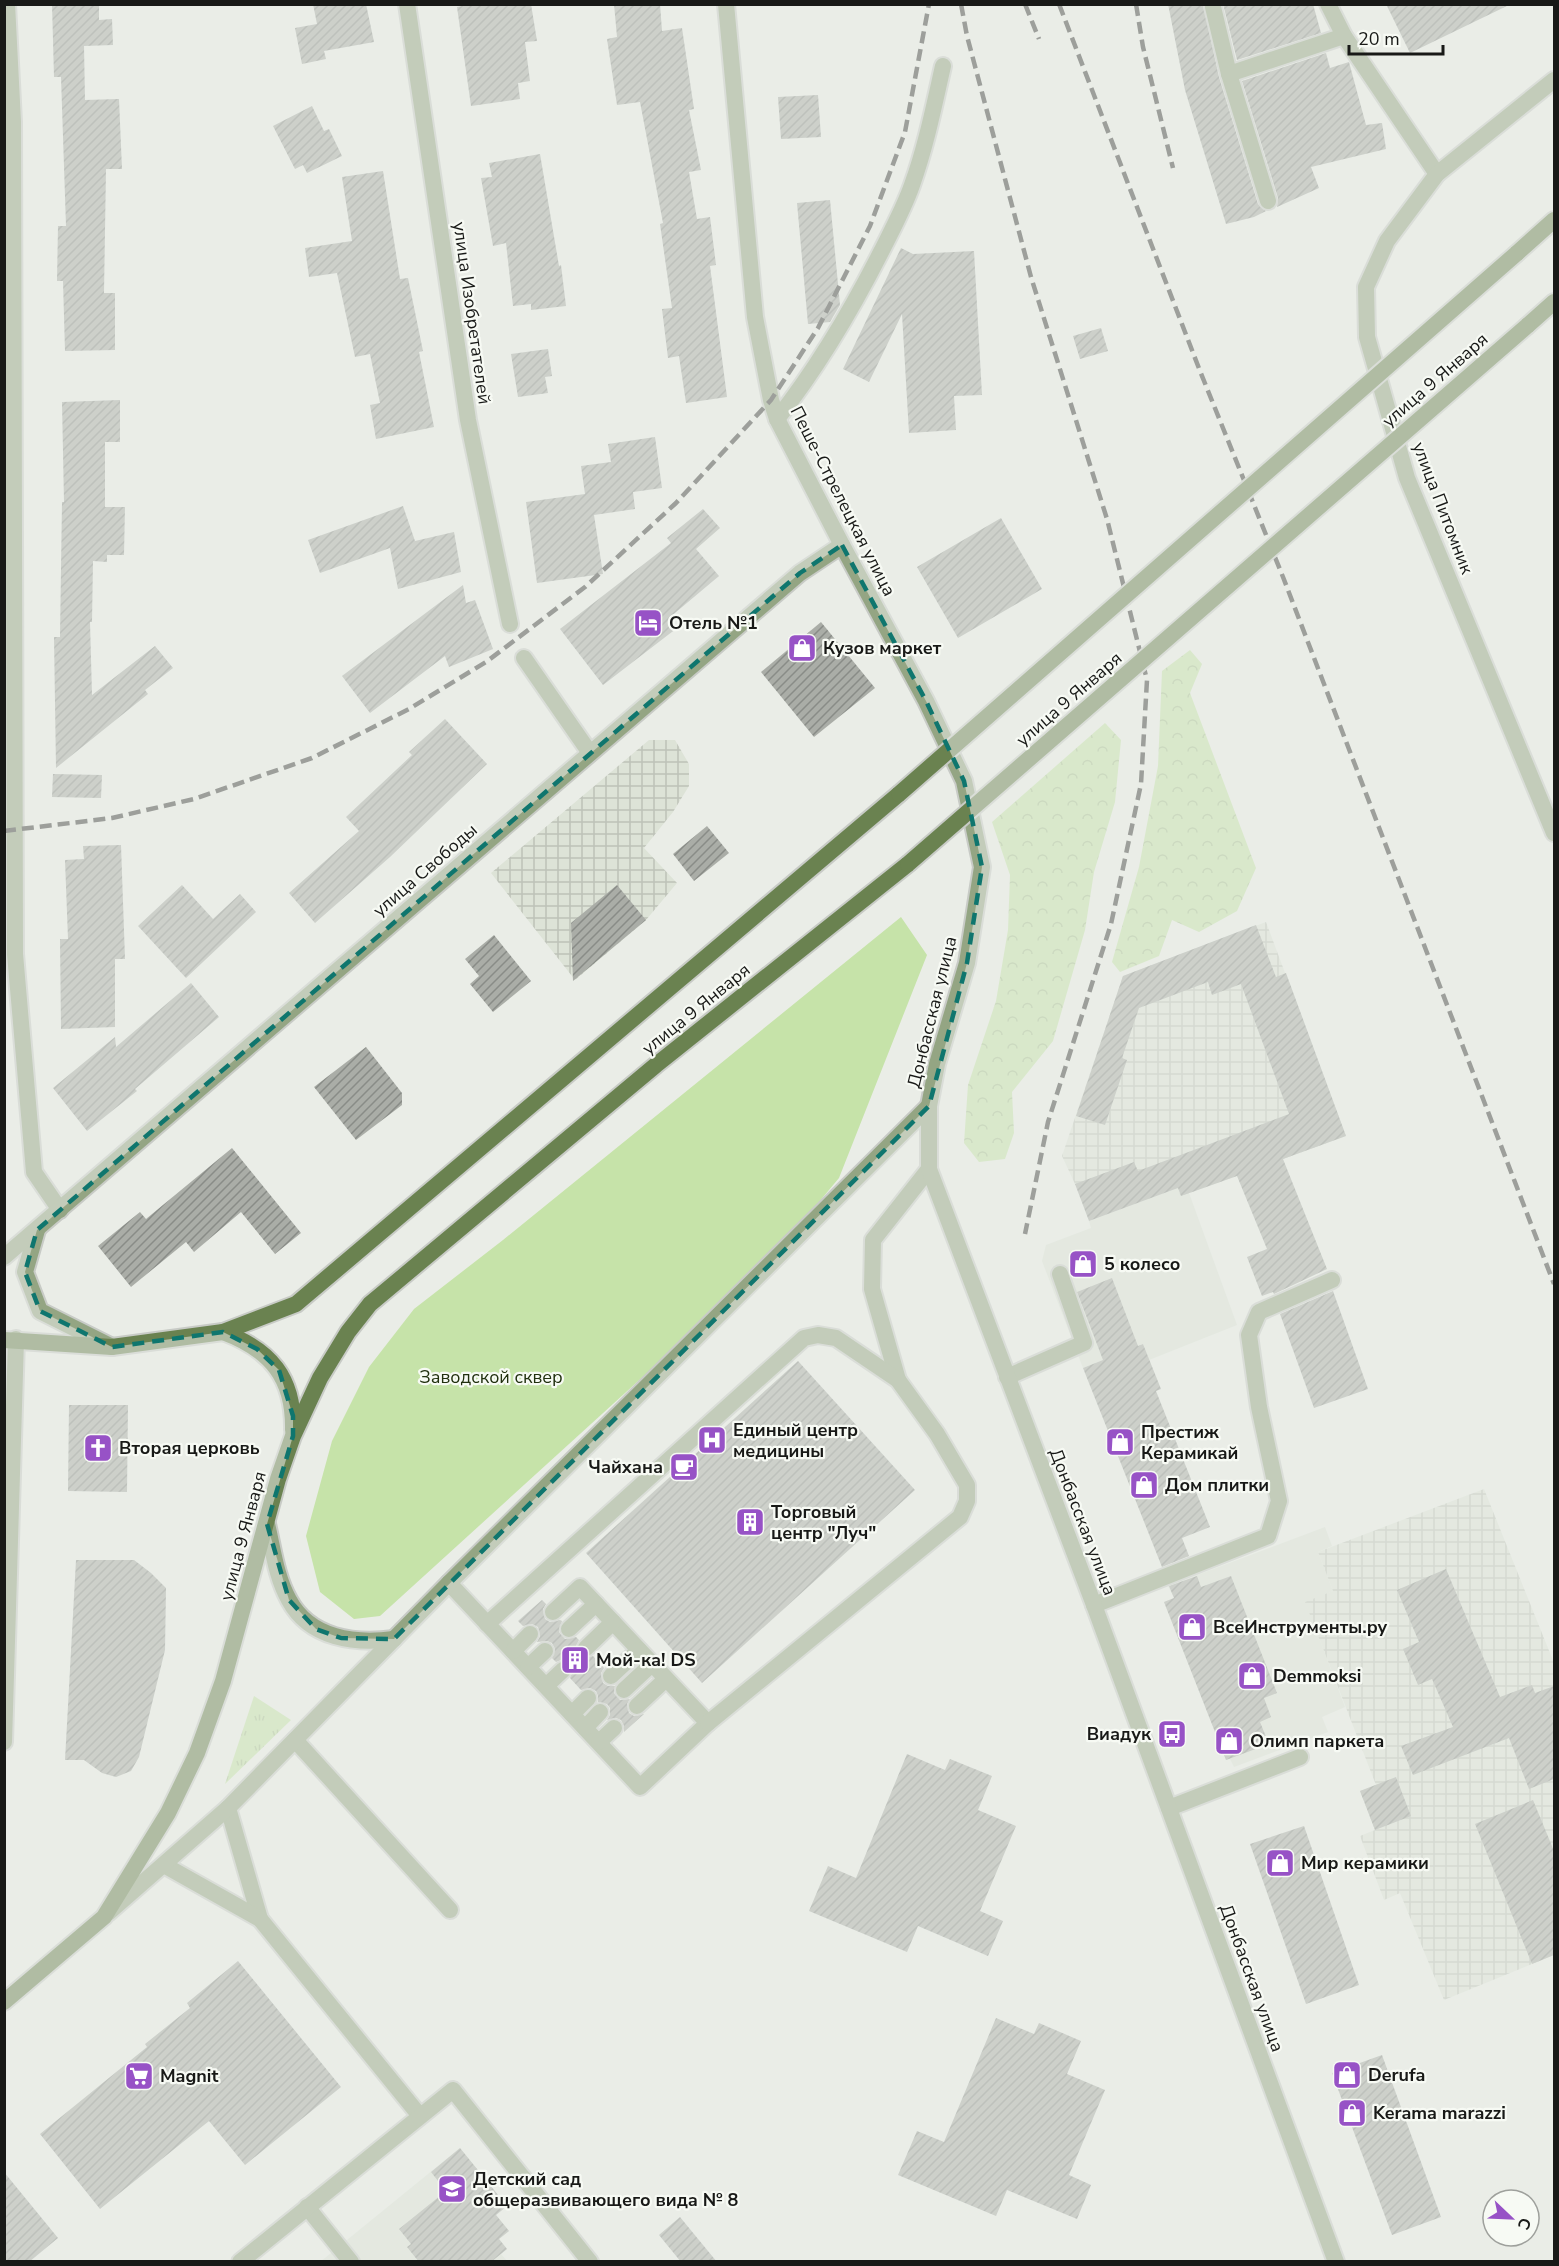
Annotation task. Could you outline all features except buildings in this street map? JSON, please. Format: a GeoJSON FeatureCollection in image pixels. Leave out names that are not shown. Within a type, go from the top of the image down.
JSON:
{"type":"FeatureCollection","features":[{"type":"Feature","properties":{"kind":"main road","name":"улица 9 Января"},"geometry":{"type":"LineString","coordinates":[[224,1332],[296,1304],[900,794],[1554,220]]}},
{"type":"Feature","properties":{"kind":"main road","name":"улица 9 Января"},"geometry":{"type":"LineString","coordinates":[[4,2002],[104,1917],[168,1813],[197,1754],[223,1681],[278,1479],[293,1436],[320,1378],[348,1332],[370,1304],[656,1065],[908,864],[1554,302]]}},
{"type":"Feature","properties":{"kind":"main road"},"geometry":{"type":"LineString","coordinates":[[10,1340],[111,1347],[224,1332],[242,1339],[257,1349],[279,1370],[287,1384],[291,1399],[293,1436]]}},
{"type":"Feature","properties":{"kind":"street"},"geometry":{"type":"LineString","coordinates":[[7,4],[13,122],[15,954],[34,1172],[60,1209]]}},
{"type":"Feature","properties":{"kind":"street","name":"улица Изобретателей"},"geometry":{"type":"LineString","coordinates":[[406,4],[468,420],[510,624]]}},
{"type":"Feature","properties":{"kind":"street","name":"Пеше-Стрелецкая улица"},"geometry":{"type":"LineString","coordinates":[[726,4],[755,317],[771,400],[777,419],[926,701],[964,781]]}},
{"type":"Feature","properties":{"kind":"street"},"geometry":{"type":"LineString","coordinates":[[1328,4],[1344,36],[1437,174]]}},
{"type":"Feature","properties":{"kind":"street"},"geometry":{"type":"LineString","coordinates":[[1213,7],[1228,74],[1268,201]]}},
{"type":"Feature","properties":{"kind":"street"},"geometry":{"type":"LineString","coordinates":[[1228,74],[1344,36]]}},
{"type":"Feature","properties":{"kind":"street"},"geometry":{"type":"LineString","coordinates":[[777,419],[812,374],[834,339],[897,219],[911,188],[925,146],[943,66]]}},
{"type":"Feature","properties":{"kind":"street","name":"улица Питомник"},"geometry":{"type":"LineString","coordinates":[[1554,80],[1437,174],[1387,241],[1366,287],[1367,337],[1407,478],[1554,832]]}},
{"type":"Feature","properties":{"kind":"street","name":"улица Свободы"},"geometry":{"type":"LineString","coordinates":[[4,1257],[800,573],[842,545]]}},
{"type":"Feature","properties":{"kind":"street"},"geometry":{"type":"LineString","coordinates":[[524,658],[590,753]]}},
{"type":"Feature","properties":{"kind":"street","name":"Донбасская улица"},"geometry":{"type":"LineString","coordinates":[[964,781],[982,867],[967,963],[937,1064],[929,1106],[928,1170],[1094,1605],[1336,2262]]}},
{"type":"Feature","properties":{"kind":"street","name":"улица 9 Января"},"geometry":{"type":"LineString","coordinates":[[104,1917],[228,1808],[449,1583],[929,1106]]}},
{"type":"Feature","properties":{"kind":"street"},"geometry":{"type":"LineString","coordinates":[[449,1583],[640,1787],[708,1723],[960,1517],[967,1501],[967,1485],[937,1434],[898,1380],[872,1289],[873,1240],[928,1170]]}},
{"type":"Feature","properties":{"kind":"street"},"geometry":{"type":"LineString","coordinates":[[37,1230],[26,1272],[40,1311],[111,1347]]}},
{"type":"Feature","properties":{"kind":"street"},"geometry":{"type":"LineString","coordinates":[[1007,1377],[1084,1343],[1060,1274]]}},
{"type":"Feature","properties":{"kind":"street"},"geometry":{"type":"LineString","coordinates":[[1094,1605],[1268,1536],[1279,1501],[1259,1407],[1249,1335],[1259,1312],[1332,1280]]}},
{"type":"Feature","properties":{"kind":"street"},"geometry":{"type":"LineString","coordinates":[[487,1624],[804,1338],[818,1335],[836,1338],[898,1380]]}},
{"type":"Feature","properties":{"kind":"street"},"geometry":{"type":"LineString","coordinates":[[4,1742],[10,1340]]}},
{"type":"Feature","properties":{"kind":"street"},"geometry":{"type":"LineString","coordinates":[[267,1524],[280,1578],[289,1600],[301,1616],[316,1629],[341,1638],[371,1642],[394,1639]]}},
{"type":"Feature","properties":{"kind":"street"},"geometry":{"type":"LineString","coordinates":[[553,1612],[580,1587],[708,1723]]}},
{"type":"Feature","properties":{"kind":"street"},"geometry":{"type":"LineString","coordinates":[[569,1629],[596,1604]]}},
{"type":"Feature","properties":{"kind":"street"},"geometry":{"type":"LineString","coordinates":[[586,1648],[613,1622]]}},
{"type":"Feature","properties":{"kind":"street"},"geometry":{"type":"LineString","coordinates":[[513,1651],[530,1634]]}},
{"type":"Feature","properties":{"kind":"street"},"geometry":{"type":"LineString","coordinates":[[611,1677],[639,1650]]}},
{"type":"Feature","properties":{"kind":"street"},"geometry":{"type":"LineString","coordinates":[[528,1667],[545,1651]]}},
{"type":"Feature","properties":{"kind":"street"},"geometry":{"type":"LineString","coordinates":[[624,1690],[652,1664]]}},
{"type":"Feature","properties":{"kind":"street"},"geometry":{"type":"LineString","coordinates":[[546,1686],[563,1670]]}},
{"type":"Feature","properties":{"kind":"street"},"geometry":{"type":"LineString","coordinates":[[638,1706],[666,1679]]}},
{"type":"Feature","properties":{"kind":"street"},"geometry":{"type":"LineString","coordinates":[[572,1714],[588,1698]]}},
{"type":"Feature","properties":{"kind":"street"},"geometry":{"type":"LineString","coordinates":[[585,1728],[600,1712]]}},
{"type":"Feature","properties":{"kind":"street"},"geometry":{"type":"LineString","coordinates":[[598,1742],[614,1728]]}},
{"type":"Feature","properties":{"kind":"street"},"geometry":{"type":"LineString","coordinates":[[295,1740],[450,1910]]}},
{"type":"Feature","properties":{"kind":"street"},"geometry":{"type":"LineString","coordinates":[[1169,1808],[1300,1757]]}},
{"type":"Feature","properties":{"kind":"street"},"geometry":{"type":"LineString","coordinates":[[228,1808],[260,1919]]}},
{"type":"Feature","properties":{"kind":"street"},"geometry":{"type":"LineString","coordinates":[[164,1865],[260,1919],[420,2116]]}},
{"type":"Feature","properties":{"kind":"street"},"geometry":{"type":"LineString","coordinates":[[240,2262],[453,2090],[590,2262]]}},
{"type":"Feature","properties":{"kind":"street"},"geometry":{"type":"LineString","coordinates":[[307,2207],[351,2262]]}},
{"type":"Feature","properties":{"kind":"highlighted area"},"geometry":{"type":"Polygon","coordinates":[[[842,545],[926,701],[964,781],[982,867],[967,963],[929,1106],[394,1639],[341,1638],[316,1629],[289,1600],[267,1524],[293,1436],[293,1416],[279,1370],[257,1349],[223,1332],[112,1347],[40,1311],[25,1272],[37,1230],[800,573],[842,545]]]}},
{"type":"Feature","properties":{"kind":"shaded area"},"geometry":{"type":"Polygon","coordinates":[[[649,740],[675,740],[689,764],[689,786],[673,812],[644,848],[677,883],[646,920],[575,980],[491,873],[649,740]]]}},
{"type":"Feature","properties":{"kind":"shaded area"},"geometry":{"type":"Polygon","coordinates":[[[1266,922],[1346,1136],[1181,1196],[1177,1188],[1075,1184],[1062,1156],[1123,976],[1266,922]]]}},
{"type":"Feature","properties":{"kind":"shaded area"},"geometry":{"type":"Polygon","coordinates":[[[1178,1188],[1181,1196],[1189,1193],[1237,1325],[1149,1360],[1143,1344],[1083,1368],[1042,1261],[1046,1245],[1091,1228],[1089,1221],[1178,1188]]]}},
{"type":"Feature","properties":{"kind":"shaded area"},"geometry":{"type":"Polygon","coordinates":[[[1484,1489],[1554,1663],[1554,1955],[1444,2000],[1400,1893],[1384,1900],[1360,1836],[1375,1830],[1360,1791],[1376,1785],[1305,1602],[1333,1591],[1318,1552],[1484,1489]]]}},
{"type":"Feature","properties":{"kind":"shaded area"},"geometry":{"type":"Polygon","coordinates":[[[1325,1527],[1332,1546],[1318,1552],[1333,1591],[1306,1603],[1345,1707],[1322,1717],[1328,1732],[1234,1767],[1230,1759],[1226,1760],[1164,1602],[1174,1598],[1168,1586],[1325,1527]]]}},
{"type":"Feature","properties":{"kind":"shaded area","name":"Детский сад общеразвивающего вида № 8"},"geometry":{"type":"Polygon","coordinates":[[[460,2148],[507,2206],[496,2215],[509,2231],[499,2239],[507,2249],[501,2254],[507,2261],[320,2262],[460,2148]]]}},
{"type":"Feature","properties":{"kind":"green space"},"geometry":{"type":"Polygon","coordinates":[[[1190,650],[1202,664],[1190,693],[1256,868],[1237,911],[1199,932],[1172,920],[1159,956],[1120,972],[1112,962],[1139,867],[1158,766],[1162,671],[1190,650]]]}},
{"type":"Feature","properties":{"kind":"green space"},"geometry":{"type":"Polygon","coordinates":[[[1105,723],[1121,740],[1115,802],[1094,872],[1085,930],[1053,1041],[1012,1092],[1014,1133],[1005,1159],[979,1162],[964,1143],[968,1085],[996,1001],[1008,930],[1010,875],[992,822],[1105,723]]]}},
{"type":"Feature","properties":{"kind":"green space","name":"Заводской сквер"},"geometry":{"type":"Polygon","coordinates":[[[901,917],[927,955],[839,1178],[768,1263],[380,1616],[354,1619],[320,1592],[306,1536],[332,1441],[369,1367],[414,1309],[503,1240],[901,917]]]}},
{"type":"Feature","properties":{"kind":"green space"},"geometry":{"type":"Polygon","coordinates":[[[254,1696],[291,1720],[225,1784],[254,1696]]]}},
{"type":"Feature","properties":{"kind":"railway"},"geometry":{"type":"LineString","coordinates":[[4,831],[112,818],[194,799],[312,758],[409,709],[486,662],[585,587],[676,503],[771,400],[818,328],[870,226],[905,132],[929,4]]}},
{"type":"Feature","properties":{"kind":"railway"},"geometry":{"type":"LineString","coordinates":[[961,4],[967,36],[1031,277],[1107,519],[1147,680],[1141,784],[1111,924],[1048,1122],[1025,1234]]}},
{"type":"Feature","properties":{"kind":"railway"},"geometry":{"type":"LineString","coordinates":[[1025,4],[1039,39]]}},
{"type":"Feature","properties":{"kind":"railway"},"geometry":{"type":"LineString","coordinates":[[1059,4],[1200,371],[1283,577],[1554,1284]]}},
{"type":"Feature","properties":{"kind":"railway"},"geometry":{"type":"LineString","coordinates":[[1136,4],[1143,47],[1173,168]]}},
{"type":"Feature","properties":{"kind":"place","name":"Отель №1"},"geometry":{"type":"Point","coordinates":[648,623]}},
{"type":"Feature","properties":{"kind":"place","name":"Кузов маркет"},"geometry":{"type":"Point","coordinates":[802,648]}},
{"type":"Feature","properties":{"kind":"place","name":"5 колесо"},"geometry":{"type":"Point","coordinates":[1083,1264]}},
{"type":"Feature","properties":{"kind":"place","name":"Единый центр медицины"},"geometry":{"type":"Point","coordinates":[712,1440]}},
{"type":"Feature","properties":{"kind":"place","name":"Престиж Керамикай"},"geometry":{"type":"Point","coordinates":[1120,1442]}},
{"type":"Feature","properties":{"kind":"place","name":"Вторая церковь"},"geometry":{"type":"Point","coordinates":[98,1448]}},
{"type":"Feature","properties":{"kind":"place","name":"Чайхана"},"geometry":{"type":"Point","coordinates":[684,1467]}},
{"type":"Feature","properties":{"kind":"place","name":"Дом плитки"},"geometry":{"type":"Point","coordinates":[1144,1485]}},
{"type":"Feature","properties":{"kind":"place","name":"Торговый центр \"Луч\""},"geometry":{"type":"Point","coordinates":[750,1522]}},
{"type":"Feature","properties":{"kind":"place","name":"ВсеИнструменты.ру"},"geometry":{"type":"Point","coordinates":[1192,1627]}},
{"type":"Feature","properties":{"kind":"place","name":"Мой-ка! DS"},"geometry":{"type":"Point","coordinates":[575,1660]}},
{"type":"Feature","properties":{"kind":"place","name":"Demmoksi"},"geometry":{"type":"Point","coordinates":[1252,1676]}},
{"type":"Feature","properties":{"kind":"place","name":"Виадук"},"geometry":{"type":"Point","coordinates":[1172,1734]}},
{"type":"Feature","properties":{"kind":"place","name":"Олимп паркета"},"geometry":{"type":"Point","coordinates":[1229,1741]}},
{"type":"Feature","properties":{"kind":"place","name":"Мир керамики"},"geometry":{"type":"Point","coordinates":[1280,1863]}},
{"type":"Feature","properties":{"kind":"place","name":"Derufa"},"geometry":{"type":"Point","coordinates":[1347,2075]}},
{"type":"Feature","properties":{"kind":"place","name":"Magnit"},"geometry":{"type":"Point","coordinates":[139,2076]}},
{"type":"Feature","properties":{"kind":"place","name":"Kerama marazzi"},"geometry":{"type":"Point","coordinates":[1352,2113]}},
{"type":"Feature","properties":{"kind":"place","name":"Детский сад общеразвивающего вида № 8"},"geometry":{"type":"Point","coordinates":[452,2189]}}]}
